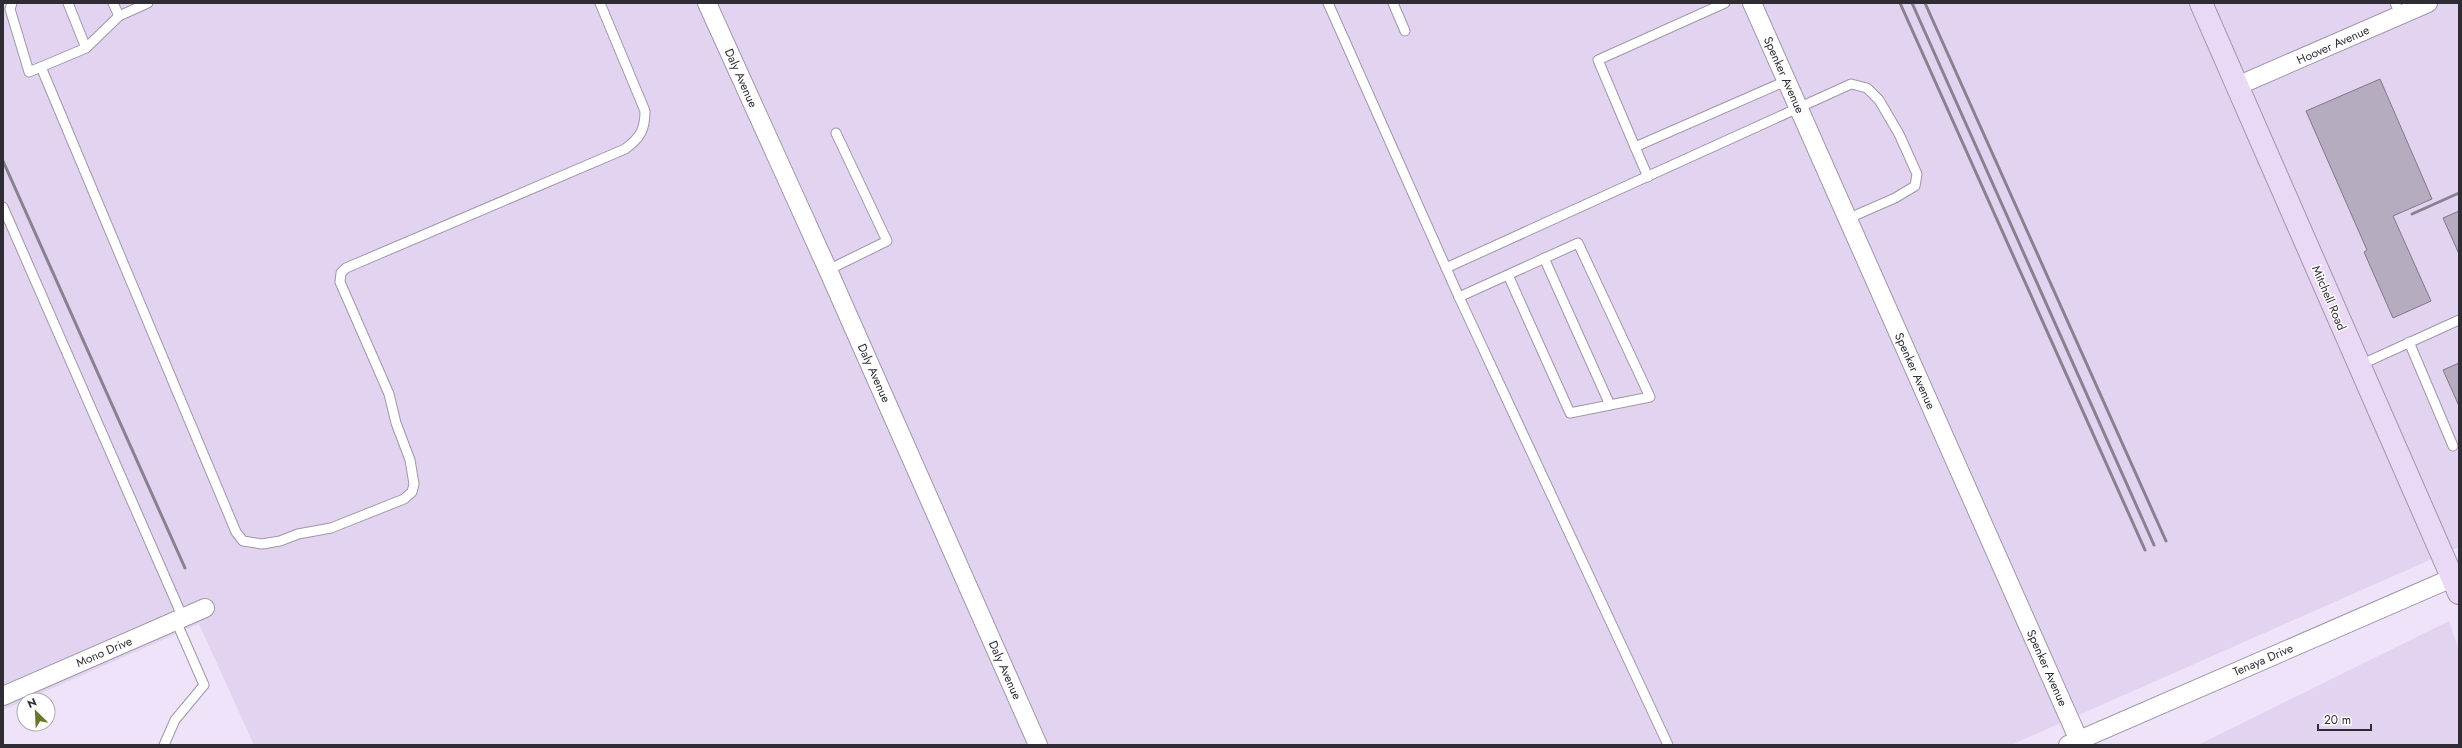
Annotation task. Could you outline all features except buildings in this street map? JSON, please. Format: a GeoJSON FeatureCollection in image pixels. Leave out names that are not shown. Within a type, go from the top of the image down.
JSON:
{"type":"FeatureCollection","features":[{"type":"Feature","properties":{"kind":"main road","name":"Mitchell Road"},"geometry":{"type":"LineString","coordinates":[[2201,3],[2358,365],[2457,582]]}},
{"type":"Feature","properties":{"kind":"street","name":"Daly Avenue"},"geometry":{"type":"LineString","coordinates":[[707,3],[828,270],[1038,745]]}},
{"type":"Feature","properties":{"kind":"street","name":"Spenker Avenue"},"geometry":{"type":"LineString","coordinates":[[1752,3],[2076,743]]}},
{"type":"Feature","properties":{"kind":"street","name":"Hoover Avenue"},"geometry":{"type":"LineString","coordinates":[[2237,86],[2398,9],[2428,3]]}},
{"type":"Feature","properties":{"kind":"street","name":"Tenaya Drive"},"geometry":{"type":"LineString","coordinates":[[2076,743],[2457,582]]}},
{"type":"Feature","properties":{"kind":"street","name":"Mono Drive"},"geometry":{"type":"LineString","coordinates":[[3,696],[205,608]]}},
{"type":"Feature","properties":{"kind":"lane"},"geometry":{"type":"LineString","coordinates":[[12,3],[10,9],[29,72],[86,48],[119,16],[148,3]]}},
{"type":"Feature","properties":{"kind":"lane"},"geometry":{"type":"LineString","coordinates":[[68,3],[86,48]]}},
{"type":"Feature","properties":{"kind":"lane"},"geometry":{"type":"LineString","coordinates":[[113,3],[119,16]]}},
{"type":"Feature","properties":{"kind":"lane"},"geometry":{"type":"LineString","coordinates":[[41,67],[236,532],[243,541],[262,544],[280,541],[298,534],[343,524],[404,499],[412,492],[414,484],[410,460],[396,423],[389,394],[340,282],[341,273],[346,268],[625,149],[638,140],[645,126],[645,111],[600,3]]}},
{"type":"Feature","properties":{"kind":"lane"},"geometry":{"type":"LineString","coordinates":[[1328,3],[1459,297],[1668,745]]}},
{"type":"Feature","properties":{"kind":"lane"},"geometry":{"type":"LineString","coordinates":[[1393,3],[1405,31]]}},
{"type":"Feature","properties":{"kind":"lane"},"geometry":{"type":"LineString","coordinates":[[1648,177],[1598,60],[1725,3]]}},
{"type":"Feature","properties":{"kind":"lane"},"geometry":{"type":"LineString","coordinates":[[1635,147],[1786,81]]}},
{"type":"Feature","properties":{"kind":"lane"},"geometry":{"type":"LineString","coordinates":[[1446,268],[1799,109],[1851,84],[1867,88],[1878,100],[1899,134],[1917,174],[1914,186],[1895,198],[1847,218]]}},
{"type":"Feature","properties":{"kind":"lane"},"geometry":{"type":"LineString","coordinates":[[828,270],[887,241],[836,133]]}},
{"type":"Feature","properties":{"kind":"lane"},"geometry":{"type":"LineString","coordinates":[[3,206],[179,619],[204,685],[175,720],[164,745]]}},
{"type":"Feature","properties":{"kind":"lane"},"geometry":{"type":"LineString","coordinates":[[1459,297],[1578,243],[1650,396],[1570,413],[1508,275]]}},
{"type":"Feature","properties":{"kind":"lane"},"geometry":{"type":"LineString","coordinates":[[1544,258],[1610,405]]}},
{"type":"Feature","properties":{"kind":"lane"},"geometry":{"type":"LineString","coordinates":[[2358,365],[2459,320]]}},
{"type":"Feature","properties":{"kind":"lane"},"geometry":{"type":"LineString","coordinates":[[2410,342],[2453,446]]}},
{"type":"Feature","properties":{"kind":"shaded area"},"geometry":{"type":"Polygon","coordinates":[[[3,3],[2459,3],[2459,547],[2011,745],[254,745],[199,624],[44,692],[16,692],[16,704],[3,710],[3,3]]]}},
{"type":"Feature","properties":{"kind":"shaded area"},"geometry":{"type":"Polygon","coordinates":[[[2449,621],[2459,651],[2459,745],[2198,745],[2449,621]]]}},
{"type":"Feature","properties":{"kind":"railway"},"geometry":{"type":"LineString","coordinates":[[1900,3],[2145,550]]}},
{"type":"Feature","properties":{"kind":"railway"},"geometry":{"type":"LineString","coordinates":[[1912,3],[2154,545]]}},
{"type":"Feature","properties":{"kind":"railway"},"geometry":{"type":"LineString","coordinates":[[1925,3],[2166,541]]}},
{"type":"Feature","properties":{"kind":"railway"},"geometry":{"type":"LineString","coordinates":[[3,161],[185,568]]}},
{"type":"Feature","properties":{"kind":"railway"},"geometry":{"type":"LineString","coordinates":[[2412,214],[2459,193]]}}]}
